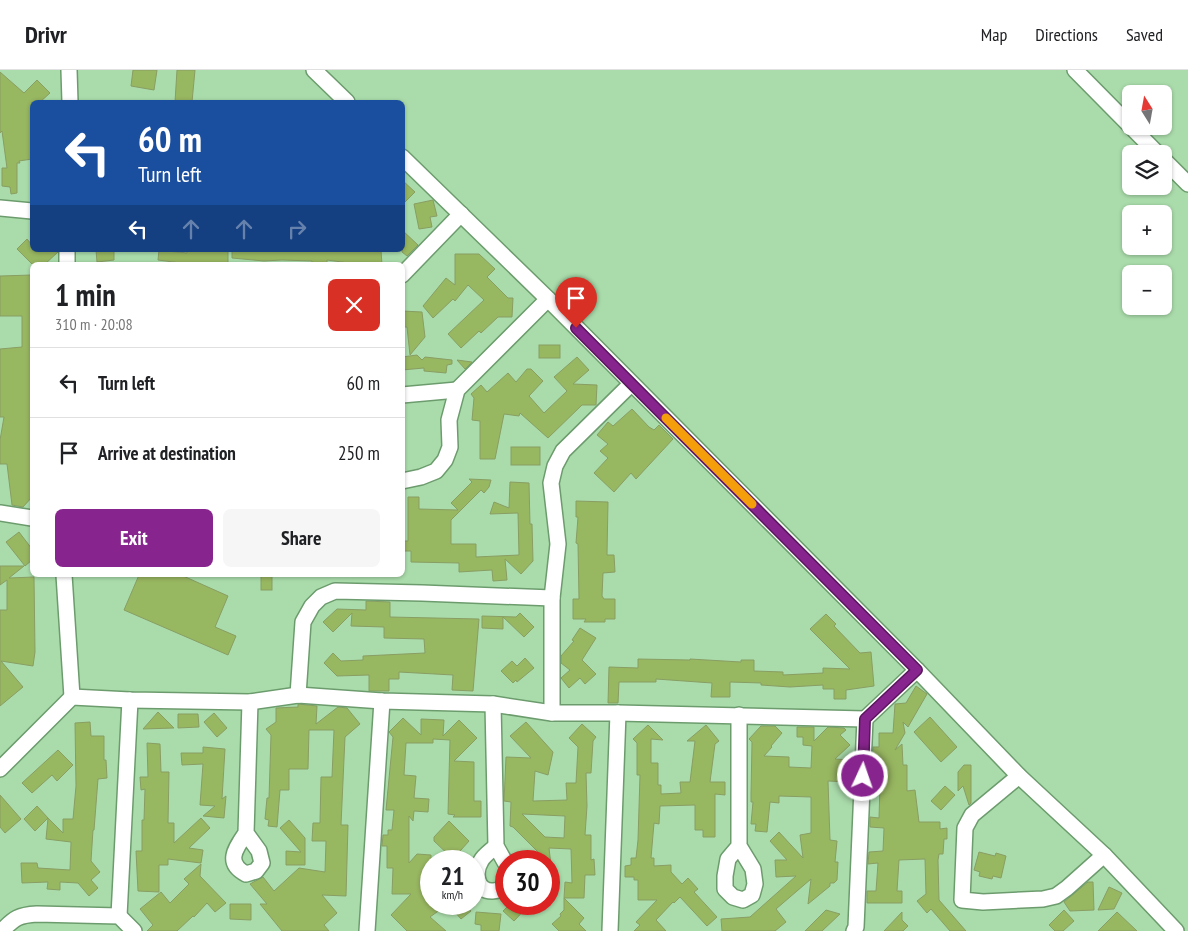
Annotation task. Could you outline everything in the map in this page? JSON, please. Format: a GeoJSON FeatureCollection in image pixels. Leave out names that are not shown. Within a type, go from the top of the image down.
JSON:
{"type":"FeatureCollection","features":[{"type":"Feature","properties":{"kind":"street"},"geometry":{"type":"LineString","coordinates":[[62,70],[69,70],[70,100]]}},
{"type":"Feature","properties":{"kind":"street"},"geometry":{"type":"LineString","coordinates":[[314,70],[345,100]]}},
{"type":"Feature","properties":{"kind":"street"},"geometry":{"type":"LineString","coordinates":[[1075,70],[1149,145]]}},
{"type":"Feature","properties":{"kind":"street"},"geometry":{"type":"LineString","coordinates":[[405,160],[548,299],[917,670],[1019,776],[1104,855],[1176,931]]}},
{"type":"Feature","properties":{"kind":"street"},"geometry":{"type":"LineString","coordinates":[[1172,168],[1188,184]]}},
{"type":"Feature","properties":{"kind":"street"},"geometry":{"type":"LineString","coordinates":[[0,208],[30,211]]}},
{"type":"Feature","properties":{"kind":"street"},"geometry":{"type":"LineString","coordinates":[[405,272],[461,214]]}},
{"type":"Feature","properties":{"kind":"street"},"geometry":{"type":"LineString","coordinates":[[405,480],[420,477],[436,471],[445,460],[450,448],[449,420],[457,390],[548,299]]}},
{"type":"Feature","properties":{"kind":"street"},"geometry":{"type":"LineString","coordinates":[[552,712],[552,598],[558,544],[551,484],[554,466],[564,451],[631,384]]}},
{"type":"Feature","properties":{"kind":"street"},"geometry":{"type":"LineString","coordinates":[[405,395],[457,390]]}},
{"type":"Feature","properties":{"kind":"street"},"geometry":{"type":"LineString","coordinates":[[0,513],[30,518]]}},
{"type":"Feature","properties":{"kind":"street"},"geometry":{"type":"LineString","coordinates":[[64,577],[72,697]]}},
{"type":"Feature","properties":{"kind":"street"},"geometry":{"type":"LineString","coordinates":[[298,695],[303,622],[312,606],[321,597],[335,591],[552,598]]}},
{"type":"Feature","properties":{"kind":"street"},"geometry":{"type":"LineString","coordinates":[[857,930],[865,719],[917,670]]}},
{"type":"Feature","properties":{"kind":"street"},"geometry":{"type":"LineString","coordinates":[[0,769],[72,697],[250,702],[298,695],[382,701],[493,704],[552,712],[865,719]]}},
{"type":"Feature","properties":{"kind":"street"},"geometry":{"type":"LineString","coordinates":[[119,916],[130,700]]}},
{"type":"Feature","properties":{"kind":"street"},"geometry":{"type":"LineString","coordinates":[[367,931],[382,701]]}},
{"type":"Feature","properties":{"kind":"street"},"geometry":{"type":"LineString","coordinates":[[246,833],[250,702]]}},
{"type":"Feature","properties":{"kind":"street"},"geometry":{"type":"LineString","coordinates":[[493,704],[496,846],[498,850]]}},
{"type":"Feature","properties":{"kind":"street"},"geometry":{"type":"LineString","coordinates":[[610,931],[618,712]]}},
{"type":"Feature","properties":{"kind":"street"},"geometry":{"type":"LineString","coordinates":[[739,715],[739,846]]}},
{"type":"Feature","properties":{"kind":"street"},"geometry":{"type":"LineString","coordinates":[[1019,776],[972,815],[965,828],[962,900],[983,902],[1043,899],[1056,896],[1104,855]]}},
{"type":"Feature","properties":{"kind":"street"},"geometry":{"type":"LineString","coordinates":[[495,892],[485,890],[478,883],[476,872],[482,859],[496,846]]}},
{"type":"Feature","properties":{"kind":"street"},"geometry":{"type":"LineString","coordinates":[[2,931],[11,921],[24,914],[119,916],[134,931]]}},
{"type":"Feature","properties":{"kind":"building"},"geometry":{"type":"Polygon","coordinates":[[[133,70],[157,70],[154,90],[131,86],[133,70]]]}},
{"type":"Feature","properties":{"kind":"building"},"geometry":{"type":"Polygon","coordinates":[[[177,70],[195,70],[192,100],[175,100],[177,70]]]}},
{"type":"Feature","properties":{"kind":"building"},"geometry":{"type":"Polygon","coordinates":[[[0,72],[24,93],[37,80],[50,93],[42,100],[30,100],[30,159],[17,163],[17,193],[11,194],[10,187],[2,186],[2,168],[7,168],[2,131],[0,133],[0,72]]]}},
{"type":"Feature","properties":{"kind":"building"},"geometry":{"type":"Polygon","coordinates":[[[405,183],[415,192],[405,202],[405,183]]]}},
{"type":"Feature","properties":{"kind":"building"},"geometry":{"type":"Polygon","coordinates":[[[433,200],[437,216],[430,217],[432,227],[419,229],[414,204],[433,200]]]}},
{"type":"Feature","properties":{"kind":"building"},"geometry":{"type":"Polygon","coordinates":[[[405,233],[418,245],[407,256],[402,252],[405,252],[405,233]]]}},
{"type":"Feature","properties":{"kind":"building"},"geometry":{"type":"Polygon","coordinates":[[[27,239],[30,243],[30,252],[58,252],[47,262],[30,262],[17,249],[27,239]]]}},
{"type":"Feature","properties":{"kind":"building"},"geometry":{"type":"Polygon","coordinates":[[[96,252],[114,252],[114,260],[97,262],[96,252]]]}},
{"type":"Feature","properties":{"kind":"building"},"geometry":{"type":"Polygon","coordinates":[[[159,252],[228,252],[228,262],[174,262],[158,260],[159,252]]]}},
{"type":"Feature","properties":{"kind":"building"},"geometry":{"type":"Polygon","coordinates":[[[232,252],[381,252],[382,262],[327,260],[327,262],[264,261],[232,258],[232,252]]]}},
{"type":"Feature","properties":{"kind":"building"},"geometry":{"type":"Polygon","coordinates":[[[455,254],[479,254],[495,269],[487,277],[508,298],[513,298],[512,317],[498,317],[461,348],[448,334],[484,300],[468,285],[455,301],[453,299],[433,318],[423,306],[446,278],[455,285],[455,254]]]}},
{"type":"Feature","properties":{"kind":"building"},"geometry":{"type":"Polygon","coordinates":[[[30,275],[30,499],[23,507],[12,505],[7,464],[0,464],[0,440],[4,417],[0,417],[0,349],[22,347],[22,316],[0,316],[0,276],[30,275]]]}},
{"type":"Feature","properties":{"kind":"building"},"geometry":{"type":"Polygon","coordinates":[[[405,311],[422,312],[425,337],[410,355],[407,327],[405,327],[405,311]]]}},
{"type":"Feature","properties":{"kind":"building"},"geometry":{"type":"Polygon","coordinates":[[[539,345],[560,345],[560,358],[539,358],[539,345]]]}},
{"type":"Feature","properties":{"kind":"building"},"geometry":{"type":"Polygon","coordinates":[[[417,355],[422,360],[425,357],[452,360],[452,364],[447,365],[446,373],[424,371],[424,368],[405,370],[405,357],[417,355]]]}},
{"type":"Feature","properties":{"kind":"building"},"geometry":{"type":"Polygon","coordinates":[[[577,357],[589,370],[573,384],[597,385],[596,405],[582,405],[548,438],[520,413],[519,416],[504,414],[495,459],[480,459],[480,421],[472,420],[474,398],[471,394],[481,385],[487,392],[508,373],[516,382],[527,369],[531,369],[543,381],[529,396],[544,413],[567,391],[554,377],[577,357]]]}},
{"type":"Feature","properties":{"kind":"building"},"geometry":{"type":"Polygon","coordinates":[[[457,360],[472,362],[465,369],[457,360]]]}},
{"type":"Feature","properties":{"kind":"building"},"geometry":{"type":"Polygon","coordinates":[[[632,409],[649,427],[654,430],[659,425],[673,439],[636,479],[631,473],[614,492],[594,473],[608,458],[600,451],[608,444],[597,435],[608,422],[613,426],[632,409]]]}},
{"type":"Feature","properties":{"kind":"building"},"geometry":{"type":"Polygon","coordinates":[[[511,447],[540,447],[540,465],[511,465],[511,447]]]}},
{"type":"Feature","properties":{"kind":"building"},"geometry":{"type":"Polygon","coordinates":[[[469,479],[491,480],[489,487],[484,493],[481,490],[451,520],[451,544],[476,544],[476,557],[519,555],[518,513],[490,514],[494,502],[509,508],[510,482],[529,483],[533,561],[521,574],[505,559],[507,580],[493,581],[492,570],[459,572],[459,563],[411,562],[411,551],[405,551],[405,541],[408,541],[408,497],[419,497],[419,509],[458,510],[451,503],[472,482],[469,479]]]}},
{"type":"Feature","properties":{"kind":"building"},"geometry":{"type":"Polygon","coordinates":[[[576,501],[608,502],[607,555],[614,555],[615,572],[603,573],[602,596],[604,599],[615,599],[615,619],[605,619],[605,622],[584,622],[586,619],[573,619],[573,599],[579,599],[578,544],[576,543],[578,517],[576,517],[576,501]]]}},
{"type":"Feature","properties":{"kind":"building"},"geometry":{"type":"Polygon","coordinates":[[[19,532],[30,546],[30,562],[25,566],[6,542],[19,532]]]}},
{"type":"Feature","properties":{"kind":"building"},"geometry":{"type":"Polygon","coordinates":[[[0,566],[24,566],[9,578],[34,577],[35,652],[33,666],[1,661],[23,687],[0,706],[0,610],[7,610],[7,580],[0,585],[0,566]]]}},
{"type":"Feature","properties":{"kind":"building"},"geometry":{"type":"Polygon","coordinates":[[[138,577],[185,577],[228,596],[215,627],[236,636],[228,655],[124,610],[138,577]]]}},
{"type":"Feature","properties":{"kind":"building"},"geometry":{"type":"Polygon","coordinates":[[[261,577],[272,577],[272,590],[261,590],[261,577]]]}},
{"type":"Feature","properties":{"kind":"building"},"geometry":{"type":"Polygon","coordinates":[[[366,601],[390,602],[390,617],[479,619],[473,691],[452,690],[453,675],[399,672],[399,679],[389,679],[389,691],[369,691],[369,675],[337,676],[324,663],[333,653],[341,661],[363,660],[363,656],[425,653],[424,639],[384,638],[384,627],[351,626],[352,613],[333,632],[323,622],[337,609],[366,610],[366,601]]]}},
{"type":"Feature","properties":{"kind":"building"},"geometry":{"type":"Polygon","coordinates":[[[520,613],[534,627],[524,637],[503,617],[503,629],[482,628],[482,616],[516,617],[520,613]]]}},
{"type":"Feature","properties":{"kind":"building"},"geometry":{"type":"Polygon","coordinates":[[[826,614],[836,624],[834,626],[860,653],[871,652],[874,686],[846,690],[846,699],[834,699],[834,689],[823,689],[823,685],[790,687],[761,685],[761,683],[730,682],[730,697],[711,697],[712,683],[656,679],[656,682],[619,682],[618,703],[608,703],[609,667],[638,668],[638,659],[690,659],[741,662],[741,660],[754,660],[754,671],[783,672],[783,675],[823,673],[823,668],[850,669],[810,629],[826,614]]]}},
{"type":"Feature","properties":{"kind":"building"},"geometry":{"type":"Polygon","coordinates":[[[580,628],[596,638],[582,660],[596,674],[585,684],[580,678],[569,688],[561,678],[570,670],[561,663],[561,656],[574,641],[572,640],[580,628]]]}},
{"type":"Feature","properties":{"kind":"building"},"geometry":{"type":"Polygon","coordinates":[[[525,658],[534,668],[517,682],[516,680],[513,683],[501,671],[512,661],[517,666],[525,658]]]}},
{"type":"Feature","properties":{"kind":"building"},"geometry":{"type":"Polygon","coordinates":[[[916,686],[927,694],[908,727],[903,722],[905,733],[895,750],[902,744],[903,765],[907,765],[907,791],[915,790],[919,822],[940,822],[940,829],[947,828],[947,839],[944,839],[943,854],[939,854],[938,860],[939,900],[966,931],[950,931],[931,909],[927,913],[917,901],[926,894],[925,859],[899,860],[897,891],[902,891],[902,903],[867,903],[867,891],[876,891],[878,863],[868,864],[869,852],[883,851],[884,828],[870,827],[870,817],[879,818],[880,785],[872,784],[873,747],[879,747],[879,733],[893,733],[895,704],[906,703],[916,686]]]}},
{"type":"Feature","properties":{"kind":"building"},"geometry":{"type":"Polygon","coordinates":[[[298,704],[317,706],[316,724],[338,707],[347,708],[360,724],[345,737],[341,825],[348,825],[346,896],[322,895],[337,913],[324,925],[329,931],[282,931],[260,904],[267,904],[250,884],[263,877],[274,891],[299,868],[325,872],[326,841],[312,841],[313,823],[320,823],[321,777],[332,777],[334,730],[309,730],[308,769],[289,769],[289,790],[280,790],[277,827],[268,826],[269,820],[265,819],[267,798],[269,798],[271,735],[266,729],[276,722],[276,708],[298,707],[298,704]]]}},
{"type":"Feature","properties":{"kind":"building"},"geometry":{"type":"Polygon","coordinates":[[[158,712],[174,728],[143,729],[158,712]]]}},
{"type":"Feature","properties":{"kind":"building"},"geometry":{"type":"Polygon","coordinates":[[[214,713],[227,728],[217,737],[204,722],[214,713]]]}},
{"type":"Feature","properties":{"kind":"building"},"geometry":{"type":"Polygon","coordinates":[[[178,714],[198,714],[199,727],[178,728],[178,714]]]}},
{"type":"Feature","properties":{"kind":"building"},"geometry":{"type":"Polygon","coordinates":[[[930,717],[957,747],[941,762],[914,732],[930,717]]]}},
{"type":"Feature","properties":{"kind":"building"},"geometry":{"type":"Polygon","coordinates":[[[403,718],[421,735],[421,719],[444,720],[443,736],[459,720],[477,738],[454,761],[474,762],[474,801],[481,801],[481,817],[453,817],[455,815],[448,814],[450,740],[433,739],[433,743],[406,743],[404,775],[416,776],[414,798],[429,799],[428,812],[414,811],[413,821],[409,816],[409,863],[417,854],[420,854],[420,915],[433,915],[430,917],[446,931],[407,931],[391,915],[411,894],[392,894],[393,868],[387,868],[387,846],[382,846],[383,835],[388,835],[388,830],[392,830],[394,810],[386,810],[393,737],[389,732],[403,718]]]}},
{"type":"Feature","properties":{"kind":"building"},"geometry":{"type":"Polygon","coordinates":[[[90,722],[91,736],[104,736],[104,760],[106,760],[107,778],[98,779],[93,830],[91,861],[100,872],[91,880],[98,888],[89,896],[78,883],[60,882],[60,890],[47,889],[48,882],[22,883],[21,863],[37,863],[38,868],[70,870],[71,842],[46,839],[48,818],[63,833],[63,819],[73,819],[76,786],[75,723],[90,722]]]}},
{"type":"Feature","properties":{"kind":"building"},"geometry":{"type":"Polygon","coordinates":[[[526,722],[553,752],[548,775],[535,771],[533,801],[567,800],[566,783],[576,783],[578,747],[569,738],[582,724],[596,737],[593,741],[591,773],[586,773],[587,806],[585,835],[591,835],[591,860],[594,859],[595,875],[585,875],[584,898],[564,898],[565,882],[572,883],[571,849],[549,848],[549,850],[536,850],[510,826],[511,802],[504,801],[506,757],[531,758],[510,736],[526,722]],[[522,814],[545,837],[564,838],[565,816],[522,814]]]}},
{"type":"Feature","properties":{"kind":"building"},"geometry":{"type":"Polygon","coordinates":[[[648,725],[663,740],[651,739],[651,763],[658,763],[658,785],[661,785],[661,794],[681,793],[680,782],[690,782],[695,741],[687,741],[706,725],[719,741],[715,744],[710,782],[725,782],[725,795],[715,794],[715,837],[703,837],[703,830],[695,830],[695,805],[660,806],[659,824],[654,823],[651,858],[654,858],[654,866],[671,865],[671,872],[682,884],[688,878],[698,889],[694,892],[717,917],[707,926],[680,897],[656,920],[666,931],[634,931],[640,925],[636,922],[657,900],[638,900],[638,880],[634,880],[634,877],[625,877],[625,866],[631,865],[631,858],[636,858],[638,840],[640,775],[637,775],[637,743],[633,739],[648,725]]]}},
{"type":"Feature","properties":{"kind":"building"},"geometry":{"type":"Polygon","coordinates":[[[761,726],[775,726],[782,733],[764,756],[789,757],[789,767],[811,768],[812,746],[803,745],[803,737],[797,737],[797,727],[814,727],[814,741],[828,727],[844,728],[846,730],[840,735],[850,745],[835,759],[850,760],[849,782],[828,781],[830,840],[837,841],[835,862],[838,862],[837,880],[834,883],[830,883],[830,886],[808,904],[811,879],[776,909],[786,922],[775,931],[722,931],[721,919],[750,917],[796,876],[776,877],[775,860],[787,860],[770,841],[779,832],[803,858],[800,835],[811,833],[811,797],[779,796],[779,803],[770,802],[767,832],[755,831],[756,824],[751,824],[753,802],[751,802],[752,742],[749,739],[761,726]]]}},
{"type":"Feature","properties":{"kind":"building"},"geometry":{"type":"Polygon","coordinates":[[[147,743],[160,744],[161,772],[169,772],[168,823],[174,823],[174,843],[201,818],[210,828],[189,848],[203,850],[201,863],[168,859],[168,865],[159,865],[159,892],[138,891],[136,851],[142,851],[145,789],[141,790],[140,777],[148,777],[147,743]]]}},
{"type":"Feature","properties":{"kind":"building"},"geometry":{"type":"Polygon","coordinates":[[[203,747],[225,749],[222,799],[226,796],[224,818],[203,816],[215,806],[200,805],[203,764],[182,765],[181,753],[203,753],[203,747]]]}},
{"type":"Feature","properties":{"kind":"building"},"geometry":{"type":"Polygon","coordinates":[[[58,750],[73,765],[57,781],[52,775],[32,793],[22,783],[58,750]]]}},
{"type":"Feature","properties":{"kind":"building"},"geometry":{"type":"Polygon","coordinates":[[[964,765],[971,765],[971,803],[969,805],[963,786],[958,791],[958,772],[964,765]]]}},
{"type":"Feature","properties":{"kind":"building"},"geometry":{"type":"Polygon","coordinates":[[[945,786],[955,795],[941,810],[931,801],[945,786]]]}},
{"type":"Feature","properties":{"kind":"building"},"geometry":{"type":"Polygon","coordinates":[[[0,795],[21,819],[5,833],[0,827],[0,795]]]}},
{"type":"Feature","properties":{"kind":"building"},"geometry":{"type":"Polygon","coordinates":[[[37,806],[48,818],[35,831],[24,819],[37,806]]]}},
{"type":"Feature","properties":{"kind":"building"},"geometry":{"type":"Polygon","coordinates":[[[289,820],[305,838],[305,865],[286,865],[286,851],[301,852],[280,828],[289,820]]]}},
{"type":"Feature","properties":{"kind":"building"},"geometry":{"type":"Polygon","coordinates":[[[449,821],[469,841],[461,850],[444,850],[434,841],[434,837],[449,821]]]}},
{"type":"Feature","properties":{"kind":"building"},"geometry":{"type":"Polygon","coordinates":[[[979,852],[995,856],[996,853],[1006,856],[1001,878],[993,876],[992,879],[979,876],[980,872],[974,870],[979,852]]]}},
{"type":"Feature","properties":{"kind":"building"},"geometry":{"type":"Polygon","coordinates":[[[201,864],[200,876],[226,903],[215,912],[207,903],[177,931],[147,931],[153,925],[140,909],[161,892],[170,903],[189,884],[184,879],[201,864]]]}},
{"type":"Feature","properties":{"kind":"building"},"geometry":{"type":"Polygon","coordinates":[[[1088,882],[1093,882],[1094,910],[1070,911],[1064,902],[1088,882]]]}},
{"type":"Feature","properties":{"kind":"building"},"geometry":{"type":"Polygon","coordinates":[[[1109,887],[1122,893],[1114,909],[1098,910],[1109,887]]]}},
{"type":"Feature","properties":{"kind":"building"},"geometry":{"type":"Polygon","coordinates":[[[564,898],[584,918],[579,924],[586,931],[559,931],[552,924],[561,916],[560,914],[564,910],[564,898]]]}},
{"type":"Feature","properties":{"kind":"building"},"geometry":{"type":"Polygon","coordinates":[[[230,904],[251,904],[251,920],[230,919],[230,904]]]}},
{"type":"Feature","properties":{"kind":"building"},"geometry":{"type":"Polygon","coordinates":[[[826,910],[840,914],[822,931],[805,931],[826,910]]]}},
{"type":"Feature","properties":{"kind":"building"},"geometry":{"type":"Polygon","coordinates":[[[1064,910],[1074,921],[1063,931],[1055,931],[1049,925],[1064,910]]]}},
{"type":"Feature","properties":{"kind":"building"},"geometry":{"type":"Polygon","coordinates":[[[902,912],[902,920],[908,926],[903,931],[884,931],[902,912]]]}},
{"type":"Feature","properties":{"kind":"building"},"geometry":{"type":"Polygon","coordinates":[[[1117,912],[1137,931],[1098,931],[1117,912]]]}},
{"type":"Feature","properties":{"kind":"building"},"geometry":{"type":"Polygon","coordinates":[[[485,913],[501,915],[499,931],[481,931],[481,925],[475,924],[476,915],[485,915],[485,913]]]}},
{"type":"Feature","properties":{"kind":"building"},"geometry":{"type":"Polygon","coordinates":[[[458,915],[466,915],[461,919],[458,915]]]}},
{"type":"Feature","properties":{"kind":"building"},"geometry":{"type":"Polygon","coordinates":[[[507,915],[520,915],[514,921],[507,915]]]}},
{"type":"Feature","properties":{"kind":"slow traffic"},"geometry":{"type":"LineString","coordinates":[[666,418],[752,504]]}},
{"type":"Feature","properties":{"kind":"route"},"geometry":{"type":"LineString","coordinates":[[576,328],[917,670],[865,719],[863,776]]}}]}
